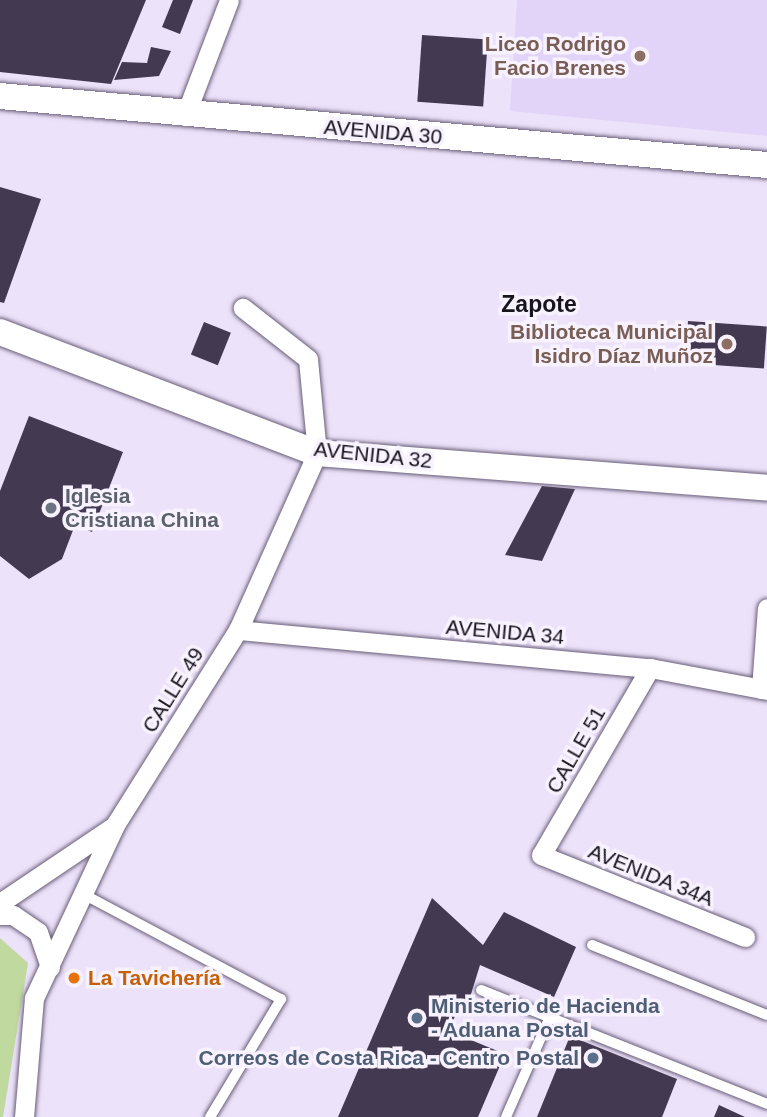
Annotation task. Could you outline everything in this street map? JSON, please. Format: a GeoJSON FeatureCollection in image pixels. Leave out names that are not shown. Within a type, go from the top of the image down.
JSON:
{"type":"FeatureCollection","features":[{"type":"Feature","properties":{"kind":"main road","name":"AVENIDA 30"},"geometry":{"type":"LineString","coordinates":[[0,96],[185,116],[767,165]]}},
{"type":"Feature","properties":{"kind":"main road","name":"AVENIDA 32"},"geometry":{"type":"LineString","coordinates":[[0,332],[317,453],[767,488]]}},
{"type":"Feature","properties":{"kind":"street"},"geometry":{"type":"LineString","coordinates":[[185,116],[229,0]]}},
{"type":"Feature","properties":{"kind":"street","name":"CALLE 49"},"geometry":{"type":"LineString","coordinates":[[24,1117],[34,998],[85,895],[115,825],[238,630],[317,453],[308,359],[243,308]]}},
{"type":"Feature","properties":{"kind":"street"},"geometry":{"type":"LineString","coordinates":[[764,689],[767,608]]}},
{"type":"Feature","properties":{"kind":"street","name":"AVENIDA 34"},"geometry":{"type":"LineString","coordinates":[[238,630],[650,668],[764,689]]}},
{"type":"Feature","properties":{"kind":"street","name":"CALLE 51"},"geometry":{"type":"LineString","coordinates":[[541,855],[650,668]]}},
{"type":"Feature","properties":{"kind":"street"},"geometry":{"type":"LineString","coordinates":[[0,903],[115,825]]}},
{"type":"Feature","properties":{"kind":"street","name":"AVENIDA 34A"},"geometry":{"type":"LineString","coordinates":[[541,855],[745,937]]}},
{"type":"Feature","properties":{"kind":"street"},"geometry":{"type":"LineString","coordinates":[[0,915],[13,915],[38,932],[50,967]]}},
{"type":"Feature","properties":{"kind":"lane"},"geometry":{"type":"LineString","coordinates":[[85,895],[281,999],[211,1117]]}},
{"type":"Feature","properties":{"kind":"lane"},"geometry":{"type":"LineString","coordinates":[[592,944],[767,1015]]}},
{"type":"Feature","properties":{"kind":"lane"},"geometry":{"type":"LineString","coordinates":[[481,990],[767,1104]]}},
{"type":"Feature","properties":{"kind":"lane"},"geometry":{"type":"LineString","coordinates":[[506,1117],[550,1017]]}},
{"type":"Feature","properties":{"kind":"shaded area","name":"Liceo Rodrigo Facio Brenes"},"geometry":{"type":"Polygon","coordinates":[[[517,0],[767,0],[767,136],[510,111],[517,0]]]}},
{"type":"Feature","properties":{"kind":"green space"},"geometry":{"type":"Polygon","coordinates":[[[0,938],[28,963],[3,1117],[0,1117],[0,938]]]}},
{"type":"Feature","properties":{"kind":"building"},"geometry":{"type":"Polygon","coordinates":[[[0,0],[146,0],[111,84],[0,72],[0,0]]]}},
{"type":"Feature","properties":{"kind":"building"},"geometry":{"type":"Polygon","coordinates":[[[173,0],[193,0],[180,34],[162,27],[173,0]]]}},
{"type":"Feature","properties":{"kind":"building"},"geometry":{"type":"Polygon","coordinates":[[[422,35],[488,40],[483,106],[417,102],[422,35]]]}},
{"type":"Feature","properties":{"kind":"building"},"geometry":{"type":"Polygon","coordinates":[[[151,47],[171,51],[159,76],[114,80],[122,62],[147,63],[151,47]]]}},
{"type":"Feature","properties":{"kind":"building"},"geometry":{"type":"Polygon","coordinates":[[[0,187],[41,199],[4,303],[0,302],[0,187]]]}},
{"type":"Feature","properties":{"kind":"building","name":"Biblioteca Municipal Isidro Díaz Muñoz"},"geometry":{"type":"Polygon","coordinates":[[[688,321],[767,327],[764,368],[685,363],[688,321]]]}},
{"type":"Feature","properties":{"kind":"building"},"geometry":{"type":"Polygon","coordinates":[[[204,322],[231,333],[218,365],[191,354],[204,322]]]}},
{"type":"Feature","properties":{"kind":"building","name":"Iglesia Cristiana China"},"geometry":{"type":"Polygon","coordinates":[[[29,416],[123,452],[92,532],[75,525],[62,559],[29,579],[0,556],[0,491],[29,416]]]}},
{"type":"Feature","properties":{"kind":"building"},"geometry":{"type":"Polygon","coordinates":[[[542,486],[575,489],[542,561],[505,555],[542,486]]]}},
{"type":"Feature","properties":{"kind":"building","name":"Ministerio de Hacienda - Aduana Postal"},"geometry":{"type":"Polygon","coordinates":[[[432,898],[483,945],[504,912],[576,947],[554,997],[480,965],[468,1004],[461,1001],[449,1031],[505,1054],[478,1117],[338,1117],[432,898]]]}},
{"type":"Feature","properties":{"kind":"building","name":"Correos de Costa Rica - Centro Postal"},"geometry":{"type":"Polygon","coordinates":[[[570,1036],[677,1079],[662,1117],[537,1117],[570,1036]]]}},
{"type":"Feature","properties":{"kind":"building"},"geometry":{"type":"Polygon","coordinates":[[[719,1105],[745,1117],[714,1117],[719,1105]]]}},
{"type":"Feature","properties":{"kind":"place","name":"Liceo Rodrigo Facio Brenes"},"geometry":{"type":"Point","coordinates":[640,56]}},
{"type":"Feature","properties":{"kind":"place","name":"Biblioteca Municipal Isidro Díaz Muñoz"},"geometry":{"type":"Point","coordinates":[727,344]}},
{"type":"Feature","properties":{"kind":"place","name":"Iglesia Cristiana China"},"geometry":{"type":"Point","coordinates":[51,508]}},
{"type":"Feature","properties":{"kind":"place","name":"La Tavichería"},"geometry":{"type":"Point","coordinates":[74,978]}},
{"type":"Feature","properties":{"kind":"place","name":"Ministerio de Hacienda - Aduana Postal"},"geometry":{"type":"Point","coordinates":[417,1018]}},
{"type":"Feature","properties":{"kind":"place","name":"Correos de Costa Rica - Centro Postal"},"geometry":{"type":"Point","coordinates":[593,1058]}},
{"type":"Feature","properties":{"kind":"district","name":"Zapote"},"geometry":{"type":"Point","coordinates":[539,304]}}]}
